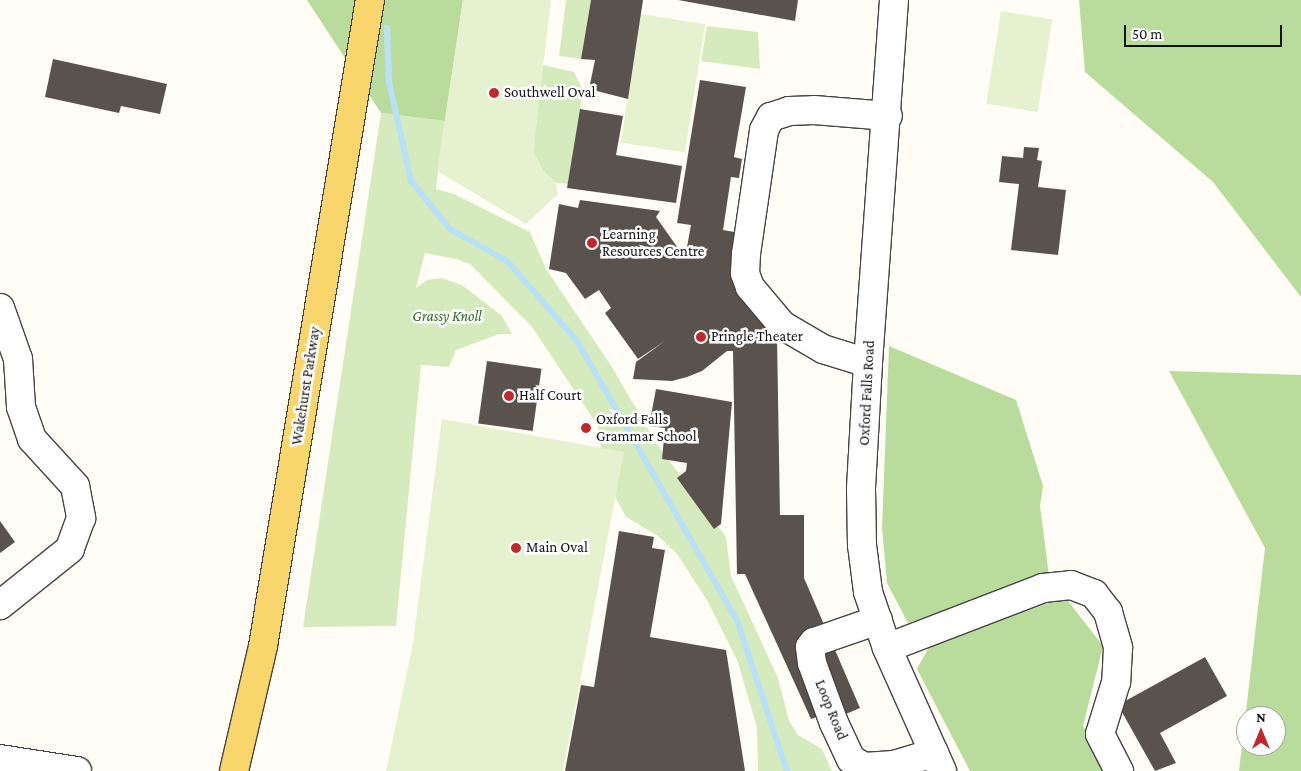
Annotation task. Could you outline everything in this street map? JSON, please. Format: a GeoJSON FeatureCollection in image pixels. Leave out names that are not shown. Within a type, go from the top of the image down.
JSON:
{"type":"FeatureCollection","features":[{"type":"Feature","properties":{"kind":"main road","name":"Wakehurst Parkway"},"geometry":{"type":"LineString","coordinates":[[234,771],[263,646],[370,0]]}},
{"type":"Feature","properties":{"kind":"street","name":"Oxford Falls Road"},"geometry":{"type":"LineString","coordinates":[[894,0],[888,116],[868,363],[861,489],[862,545],[868,592],[887,648],[938,762]]}},
{"type":"Feature","properties":{"kind":"street"},"geometry":{"type":"LineString","coordinates":[[868,363],[823,349],[782,325],[750,287],[745,273],[746,254],[764,130],[771,117],[789,111],[814,110],[888,116]]}},
{"type":"Feature","properties":{"kind":"street"},"geometry":{"type":"LineString","coordinates":[[0,308],[18,359],[20,407],[32,439],[75,486],[81,518],[70,549],[0,605]]}},
{"type":"Feature","properties":{"kind":"street"},"geometry":{"type":"LineString","coordinates":[[887,648],[1043,588],[1071,585],[1094,594],[1108,612],[1118,648],[1116,682],[1100,734],[1119,771]]}},
{"type":"Feature","properties":{"kind":"street","name":"Loop Road"},"geometry":{"type":"LineString","coordinates":[[878,620],[814,642],[810,647],[812,663],[834,723],[851,758],[864,767],[938,762]]}},
{"type":"Feature","properties":{"kind":"street"},"geometry":{"type":"LineString","coordinates":[[0,759],[77,771]]}},
{"type":"Feature","properties":{"kind":"green space"},"geometry":{"type":"Polygon","coordinates":[[[307,0],[463,0],[445,121],[381,113],[307,0]]]}},
{"type":"Feature","properties":{"kind":"green space","name":"Southwell Oval"},"geometry":{"type":"Polygon","coordinates":[[[463,0],[551,0],[533,152],[543,171],[556,183],[558,194],[526,224],[437,171],[463,0]]]}},
{"type":"Feature","properties":{"kind":"green space"},"geometry":{"type":"Polygon","coordinates":[[[566,0],[591,0],[581,59],[559,56],[566,0]]]}},
{"type":"Feature","properties":{"kind":"green space"},"geometry":{"type":"Polygon","coordinates":[[[1079,0],[1301,0],[1301,297],[1213,182],[1085,72],[1079,0]]]}},
{"type":"Feature","properties":{"kind":"green space"},"geometry":{"type":"Polygon","coordinates":[[[1001,11],[1052,19],[1038,112],[986,104],[1001,11]]]}},
{"type":"Feature","properties":{"kind":"green space"},"geometry":{"type":"Polygon","coordinates":[[[641,14],[705,24],[685,153],[621,142],[641,14]]]}},
{"type":"Feature","properties":{"kind":"green space"},"geometry":{"type":"Polygon","coordinates":[[[707,26],[758,32],[760,69],[701,61],[707,26]]]}},
{"type":"Feature","properties":{"kind":"green space"},"geometry":{"type":"Polygon","coordinates":[[[543,65],[574,72],[583,90],[568,184],[556,183],[543,171],[533,152],[543,65]]]}},
{"type":"Feature","properties":{"kind":"green space","name":"Grassy Knoll"},"geometry":{"type":"Polygon","coordinates":[[[381,113],[445,121],[436,189],[454,194],[530,232],[546,269],[612,367],[656,443],[726,537],[731,576],[778,678],[789,721],[798,735],[822,749],[832,771],[758,771],[757,727],[737,660],[707,600],[677,554],[658,536],[626,517],[605,478],[598,426],[532,327],[470,264],[456,259],[425,253],[416,288],[427,280],[441,278],[462,285],[502,316],[512,334],[499,334],[456,350],[449,367],[421,365],[396,626],[303,627],[381,113]]]}},
{"type":"Feature","properties":{"kind":"green space"},"geometry":{"type":"Polygon","coordinates":[[[889,346],[1016,400],[1043,486],[1040,506],[1049,576],[908,623],[887,583],[882,528],[889,346]]]}},
{"type":"Feature","properties":{"kind":"green space"},"geometry":{"type":"Polygon","coordinates":[[[1169,371],[1301,375],[1301,771],[1239,771],[1241,756],[1286,756],[1286,706],[1247,706],[1265,548],[1169,371]]]}},
{"type":"Feature","properties":{"kind":"green space","name":"Main Oval"},"geometry":{"type":"Polygon","coordinates":[[[442,419],[624,452],[563,771],[386,771],[413,643],[442,419]]]}},
{"type":"Feature","properties":{"kind":"green space"},"geometry":{"type":"Polygon","coordinates":[[[1065,597],[1103,646],[1083,726],[1111,771],[970,771],[917,669],[930,645],[1065,597]]]}},
{"type":"Feature","properties":{"kind":"building"},"geometry":{"type":"Polygon","coordinates":[[[591,0],[643,0],[628,99],[589,89],[595,60],[581,59],[591,0]]]}},
{"type":"Feature","properties":{"kind":"building"},"geometry":{"type":"Polygon","coordinates":[[[678,0],[798,0],[795,21],[678,0]]]}},
{"type":"Feature","properties":{"kind":"building"},"geometry":{"type":"Polygon","coordinates":[[[53,59],[167,84],[160,114],[121,106],[119,113],[45,97],[53,59]]]}},
{"type":"Feature","properties":{"kind":"building"},"geometry":{"type":"Polygon","coordinates":[[[700,80],[746,87],[734,157],[742,159],[739,178],[731,177],[723,230],[740,233],[777,337],[780,515],[804,515],[804,578],[860,708],[825,723],[822,715],[811,719],[745,574],[737,574],[733,351],[727,351],[702,371],[687,377],[672,381],[633,379],[636,362],[665,341],[638,359],[605,313],[611,308],[599,290],[585,299],[566,273],[549,269],[559,204],[578,208],[580,200],[660,211],[656,217],[685,258],[691,225],[677,223],[700,80]]]}},
{"type":"Feature","properties":{"kind":"building"},"geometry":{"type":"Polygon","coordinates":[[[580,109],[623,116],[616,155],[682,166],[676,203],[567,188],[580,109]]]}},
{"type":"Feature","properties":{"kind":"building"},"geometry":{"type":"Polygon","coordinates":[[[1024,147],[1039,148],[1037,160],[1042,161],[1038,187],[1066,190],[1058,255],[1011,250],[1019,184],[999,182],[1002,156],[1023,158],[1024,147]]]}},
{"type":"Feature","properties":{"kind":"building","name":"Half Court"},"geometry":{"type":"Polygon","coordinates":[[[487,361],[541,369],[533,431],[478,423],[487,361]]]}},
{"type":"Feature","properties":{"kind":"building"},"geometry":{"type":"Polygon","coordinates":[[[656,389],[732,402],[721,524],[714,529],[677,478],[686,471],[687,463],[662,459],[665,428],[649,426],[656,389]]]}},
{"type":"Feature","properties":{"kind":"building"},"geometry":{"type":"Polygon","coordinates":[[[0,521],[15,542],[0,553],[0,521]]]}},
{"type":"Feature","properties":{"kind":"building"},"geometry":{"type":"Polygon","coordinates":[[[619,531],[654,537],[652,548],[665,550],[650,637],[726,650],[745,771],[565,771],[581,685],[594,687],[619,531]]]}},
{"type":"Feature","properties":{"kind":"building"},"geometry":{"type":"Polygon","coordinates":[[[1205,657],[1227,696],[1160,733],[1176,763],[1155,771],[1118,705],[1205,657]]]}},
{"type":"Feature","properties":{"kind":"waterway"},"geometry":{"type":"LineString","coordinates":[[387,28],[389,82],[411,181],[450,229],[507,261],[577,341],[737,620],[787,771]]}},
{"type":"Feature","properties":{"kind":"place","name":"Southwell Oval"},"geometry":{"type":"Point","coordinates":[494,93]}},
{"type":"Feature","properties":{"kind":"place","name":"Learning Resources Centre"},"geometry":{"type":"Point","coordinates":[592,243]}},
{"type":"Feature","properties":{"kind":"place","name":"Pringle Theater"},"geometry":{"type":"Point","coordinates":[701,337]}},
{"type":"Feature","properties":{"kind":"place","name":"Half Court"},"geometry":{"type":"Point","coordinates":[509,396]}},
{"type":"Feature","properties":{"kind":"place","name":"Oxford Falls Grammar School"},"geometry":{"type":"Point","coordinates":[586,428]}},
{"type":"Feature","properties":{"kind":"place","name":"Main Oval"},"geometry":{"type":"Point","coordinates":[516,548]}}]}
